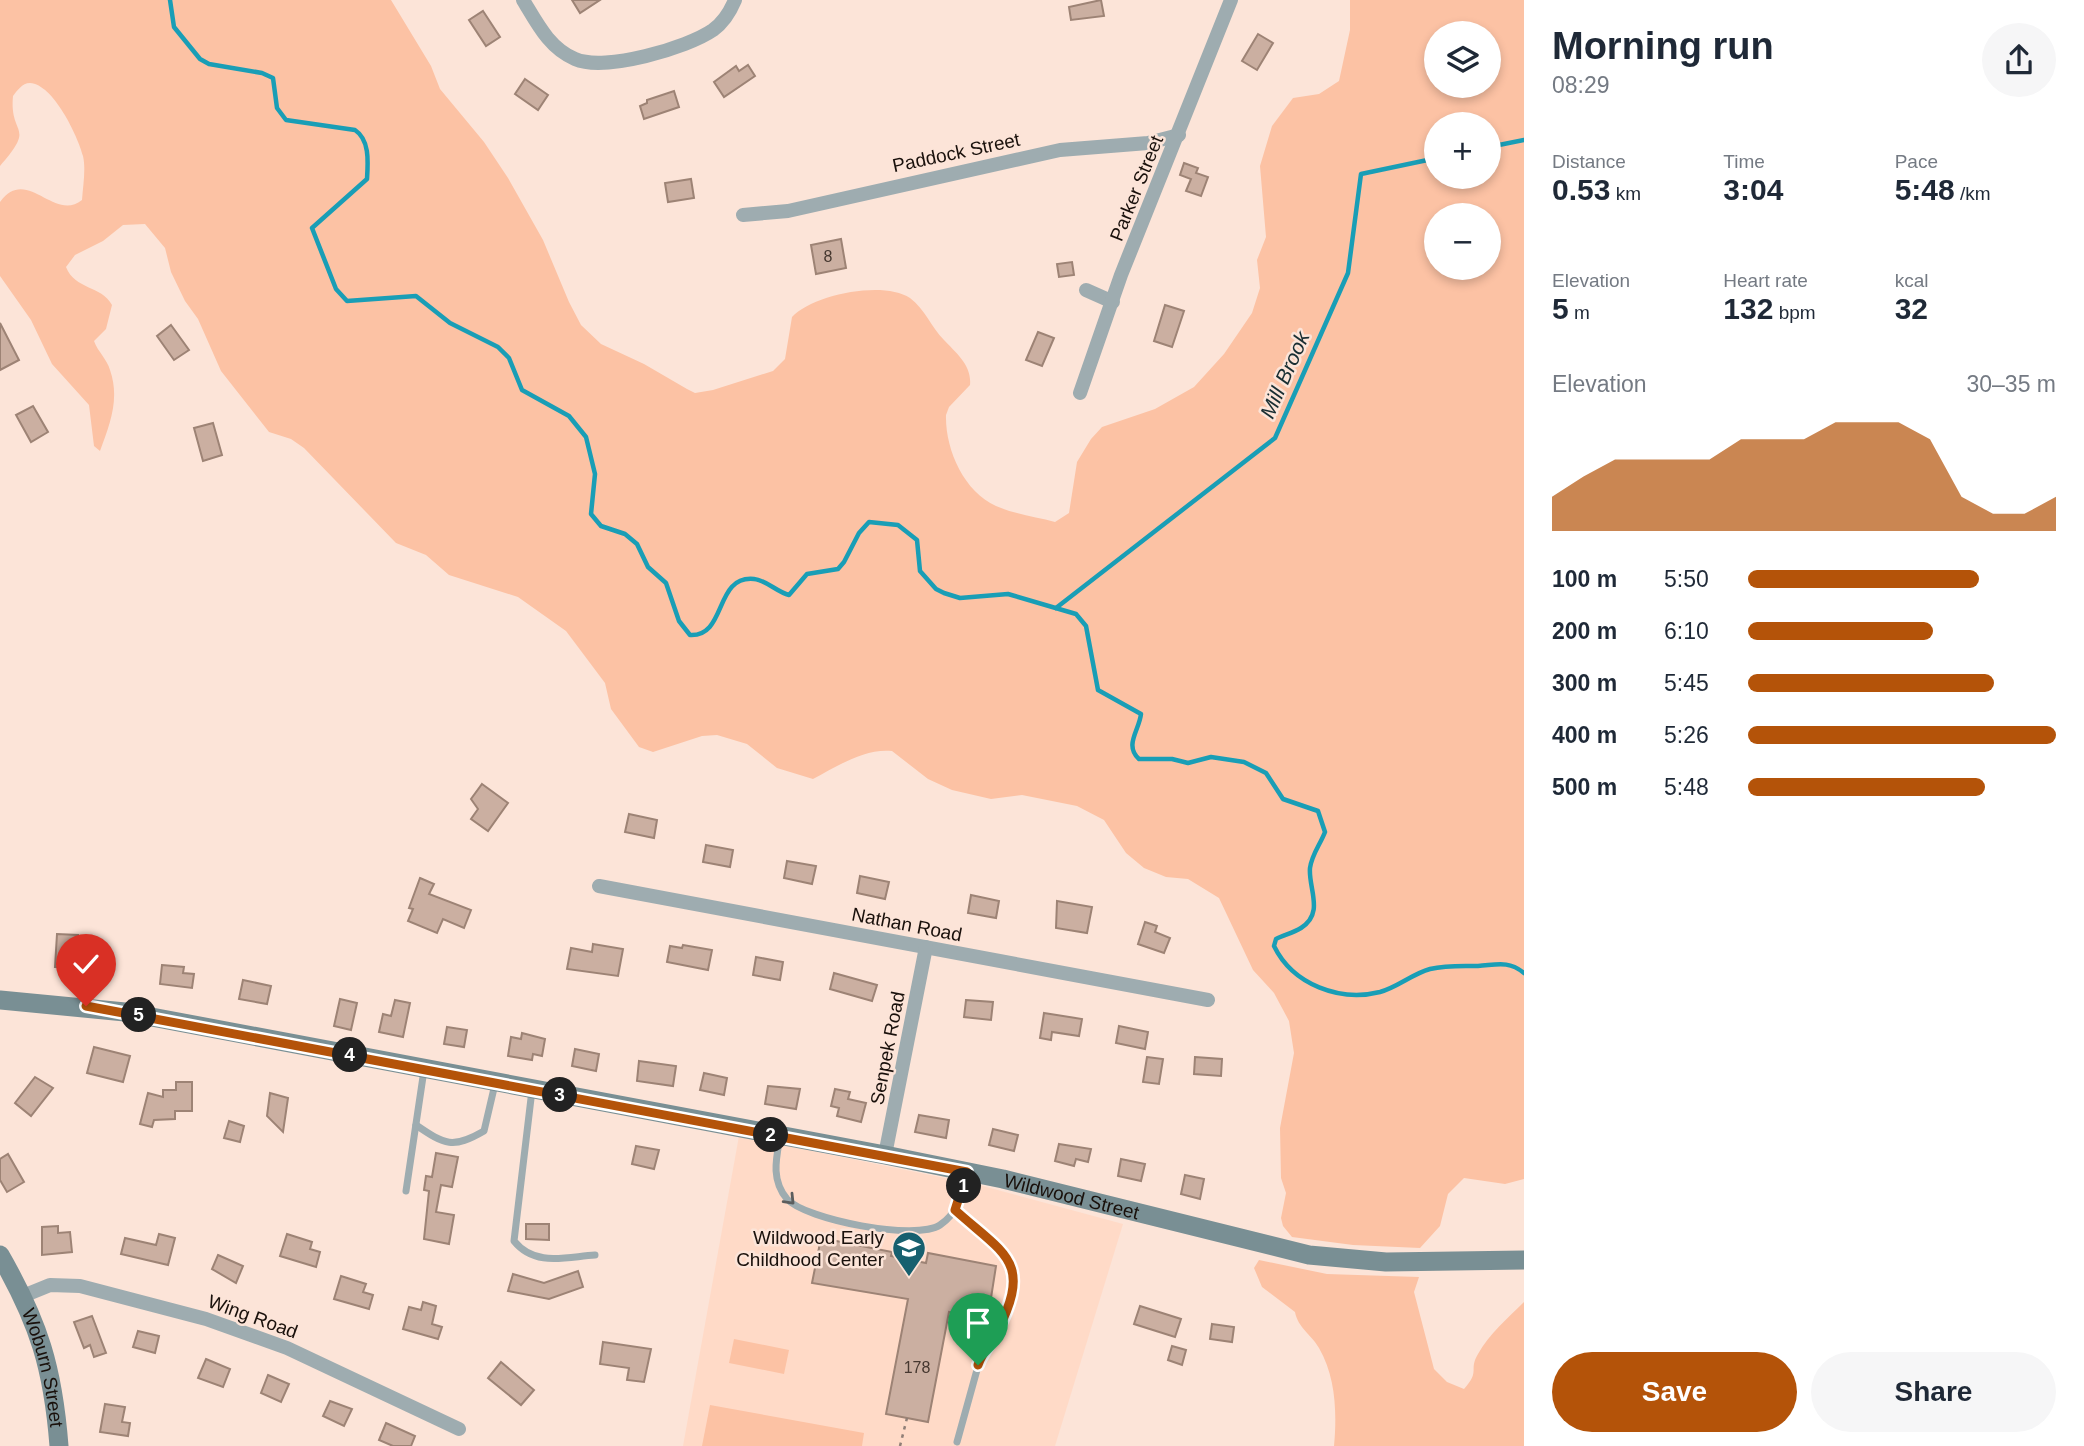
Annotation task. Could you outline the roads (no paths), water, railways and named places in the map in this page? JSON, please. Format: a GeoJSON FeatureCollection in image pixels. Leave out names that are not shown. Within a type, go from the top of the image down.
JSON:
{"type":"FeatureCollection","features":[{"type":"Feature","properties":{"kind":"street"},"geometry":{"type":"LineString","coordinates":[[523,0],[557,48],[579,61],[595,64],[621,62],[701,36],[721,23],[735,0]]}},
{"type":"Feature","properties":{"kind":"street","name":"Parker Street"},"geometry":{"type":"LineString","coordinates":[[1080,393],[1089,361],[1231,0]]}},
{"type":"Feature","properties":{"kind":"street","name":"Paddock Street"},"geometry":{"type":"LineString","coordinates":[[743,215],[788,211],[1060,150],[1148,143],[1179,135]]}},
{"type":"Feature","properties":{"kind":"street"},"geometry":{"type":"LineString","coordinates":[[1086,290],[1113,302]]}},
{"type":"Feature","properties":{"kind":"street","name":"Nathan Road"},"geometry":{"type":"LineString","coordinates":[[598,886],[1208,1000]]}},
{"type":"Feature","properties":{"kind":"street","name":"Senpek Road"},"geometry":{"type":"LineString","coordinates":[[885,1155],[926,947]]}},
{"type":"Feature","properties":{"kind":"street","name":"Wildwood Street"},"geometry":{"type":"LineString","coordinates":[[0,999],[125,1012],[885,1155],[967,1172],[1309,1255],[1399,1263],[1524,1260]]}},
{"type":"Feature","properties":{"kind":"street","name":"Woburn Street"},"geometry":{"type":"LineString","coordinates":[[0,1255],[23,1296],[50,1369],[59,1446]]}},
{"type":"Feature","properties":{"kind":"street","name":"Wing Road"},"geometry":{"type":"LineString","coordinates":[[23,1296],[50,1285],[80,1286],[206,1319],[287,1348],[458,1429]]}},
{"type":"Feature","properties":{"kind":"lane"},"geometry":{"type":"LineString","coordinates":[[406,1191],[424,1069]]}},
{"type":"Feature","properties":{"kind":"lane"},"geometry":{"type":"LineString","coordinates":[[416,1125],[438,1140],[454,1145],[473,1137],[484,1131],[495,1083]]}},
{"type":"Feature","properties":{"kind":"lane"},"geometry":{"type":"LineString","coordinates":[[532,1090],[514,1241],[524,1253],[537,1259],[595,1255]]}},
{"type":"Feature","properties":{"kind":"lane"},"geometry":{"type":"LineString","coordinates":[[780,1137],[775,1163],[778,1182],[787,1199],[803,1211],[917,1233],[940,1225],[955,1210],[967,1172]]}},
{"type":"Feature","properties":{"kind":"lane"},"geometry":{"type":"LineString","coordinates":[[955,1210],[1009,1259],[1015,1276],[998,1329],[980,1359],[957,1442]]}},
{"type":"Feature","properties":{"kind":"waterway"},"geometry":{"type":"LineString","coordinates":[[170,0],[174,27],[200,59],[209,64],[262,73],[273,78],[277,108],[286,120],[355,130],[360,134],[366,145],[367,179],[312,228],[336,289],[347,301],[416,296],[450,323],[498,347],[509,358],[522,390],[569,416],[586,437],[595,474],[591,514],[601,526],[625,534],[637,544],[648,567],[666,583],[679,621],[690,635],[702,633],[710,627],[726,595],[732,586],[741,580],[758,580],[789,595],[807,574],[838,569],[859,533],[869,522],[898,525],[917,540],[920,571],[936,589],[960,598],[1008,594],[1076,614],[1086,626],[1098,690],[1141,714],[1133,743],[1139,759],[1172,759],[1188,763],[1211,757],[1244,762],[1266,773],[1283,799],[1318,811],[1325,832],[1310,868],[1314,900],[1312,915],[1301,928],[1276,939],[1274,946],[1282,960],[1305,980],[1319,987],[1349,995],[1387,990],[1423,971],[1442,967],[1502,964],[1513,966],[1524,973]]}},
{"type":"Feature","properties":{"kind":"waterway","name":"Mill Brook"},"geometry":{"type":"LineString","coordinates":[[1501,145],[1524,140]]}},
{"type":"Feature","properties":{"kind":"waterway","name":"Mill Brook"},"geometry":{"type":"LineString","coordinates":[[1056,608],[1275,438],[1348,273],[1361,174],[1424,161]]}},
{"type":"Feature","properties":{"kind":"place","name":"Wildwood Early Childhood Center"},"geometry":{"type":"Point","coordinates":[909,1278]}}]}
